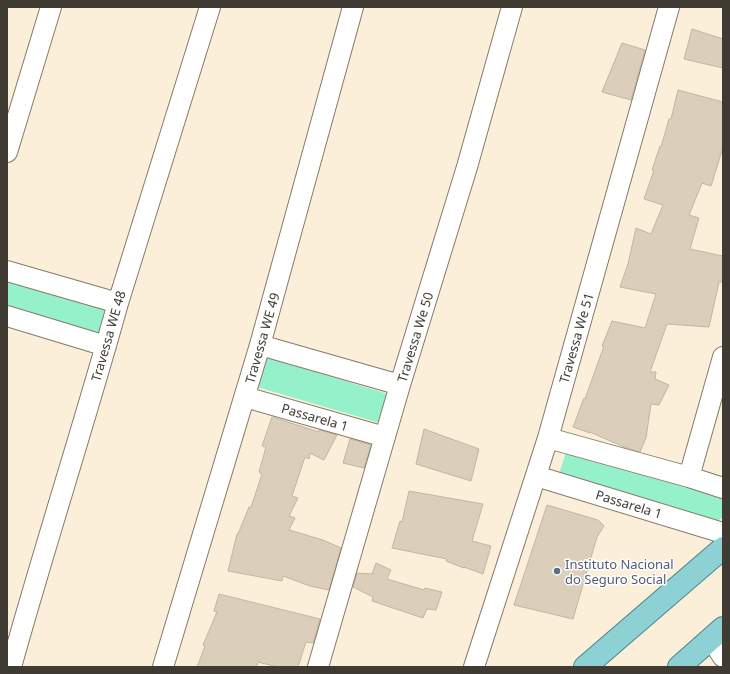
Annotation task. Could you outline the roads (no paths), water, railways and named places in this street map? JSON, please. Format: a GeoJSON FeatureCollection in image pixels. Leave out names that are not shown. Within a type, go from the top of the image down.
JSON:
{"type":"FeatureCollection","features":[{"type":"Feature","properties":{"kind":"main road"},"geometry":{"type":"LineString","coordinates":[[585,667],[723,548]]}},
{"type":"Feature","properties":{"kind":"main road"},"geometry":{"type":"LineString","coordinates":[[679,667],[717,633]]}},
{"type":"Feature","properties":{"kind":"street"},"geometry":{"type":"LineString","coordinates":[[7,152],[51,7]]}},
{"type":"Feature","properties":{"kind":"street","name":"Travessa WE 48"},"geometry":{"type":"LineString","coordinates":[[11,667],[118,303],[210,7]]}},
{"type":"Feature","properties":{"kind":"street","name":"Travessa WE 49"},"geometry":{"type":"LineString","coordinates":[[163,667],[260,345],[353,7]]}},
{"type":"Feature","properties":{"kind":"street","name":"Travessa We 50"},"geometry":{"type":"LineString","coordinates":[[318,667],[400,385],[467,168],[512,7]]}},
{"type":"Feature","properties":{"kind":"street","name":"Travessa We 51"},"geometry":{"type":"LineString","coordinates":[[474,667],[548,438],[669,7]]}},
{"type":"Feature","properties":{"kind":"street"},"geometry":{"type":"LineString","coordinates":[[7,271],[118,303]]}},
{"type":"Feature","properties":{"kind":"street"},"geometry":{"type":"LineString","coordinates":[[7,316],[106,346]]}},
{"type":"Feature","properties":{"kind":"street"},"geometry":{"type":"LineString","coordinates":[[260,345],[400,385]]}},
{"type":"Feature","properties":{"kind":"street"},"geometry":{"type":"LineString","coordinates":[[689,477],[723,357]]}},
{"type":"Feature","properties":{"kind":"street","name":"Passarela 1"},"geometry":{"type":"LineString","coordinates":[[245,397],[385,437]]}},
{"type":"Feature","properties":{"kind":"street"},"geometry":{"type":"LineString","coordinates":[[548,438],[689,477],[723,488]]}},
{"type":"Feature","properties":{"kind":"street","name":"Passarela 1"},"geometry":{"type":"LineString","coordinates":[[536,476],[723,533]]}},
{"type":"Feature","properties":{"kind":"street"},"geometry":{"type":"LineString","coordinates":[[717,633],[723,657]]}},
{"type":"Feature","properties":{"kind":"place","name":"Instituto Nacional do Seguro Social"},"geometry":{"type":"Point","coordinates":[557,571]}}]}
